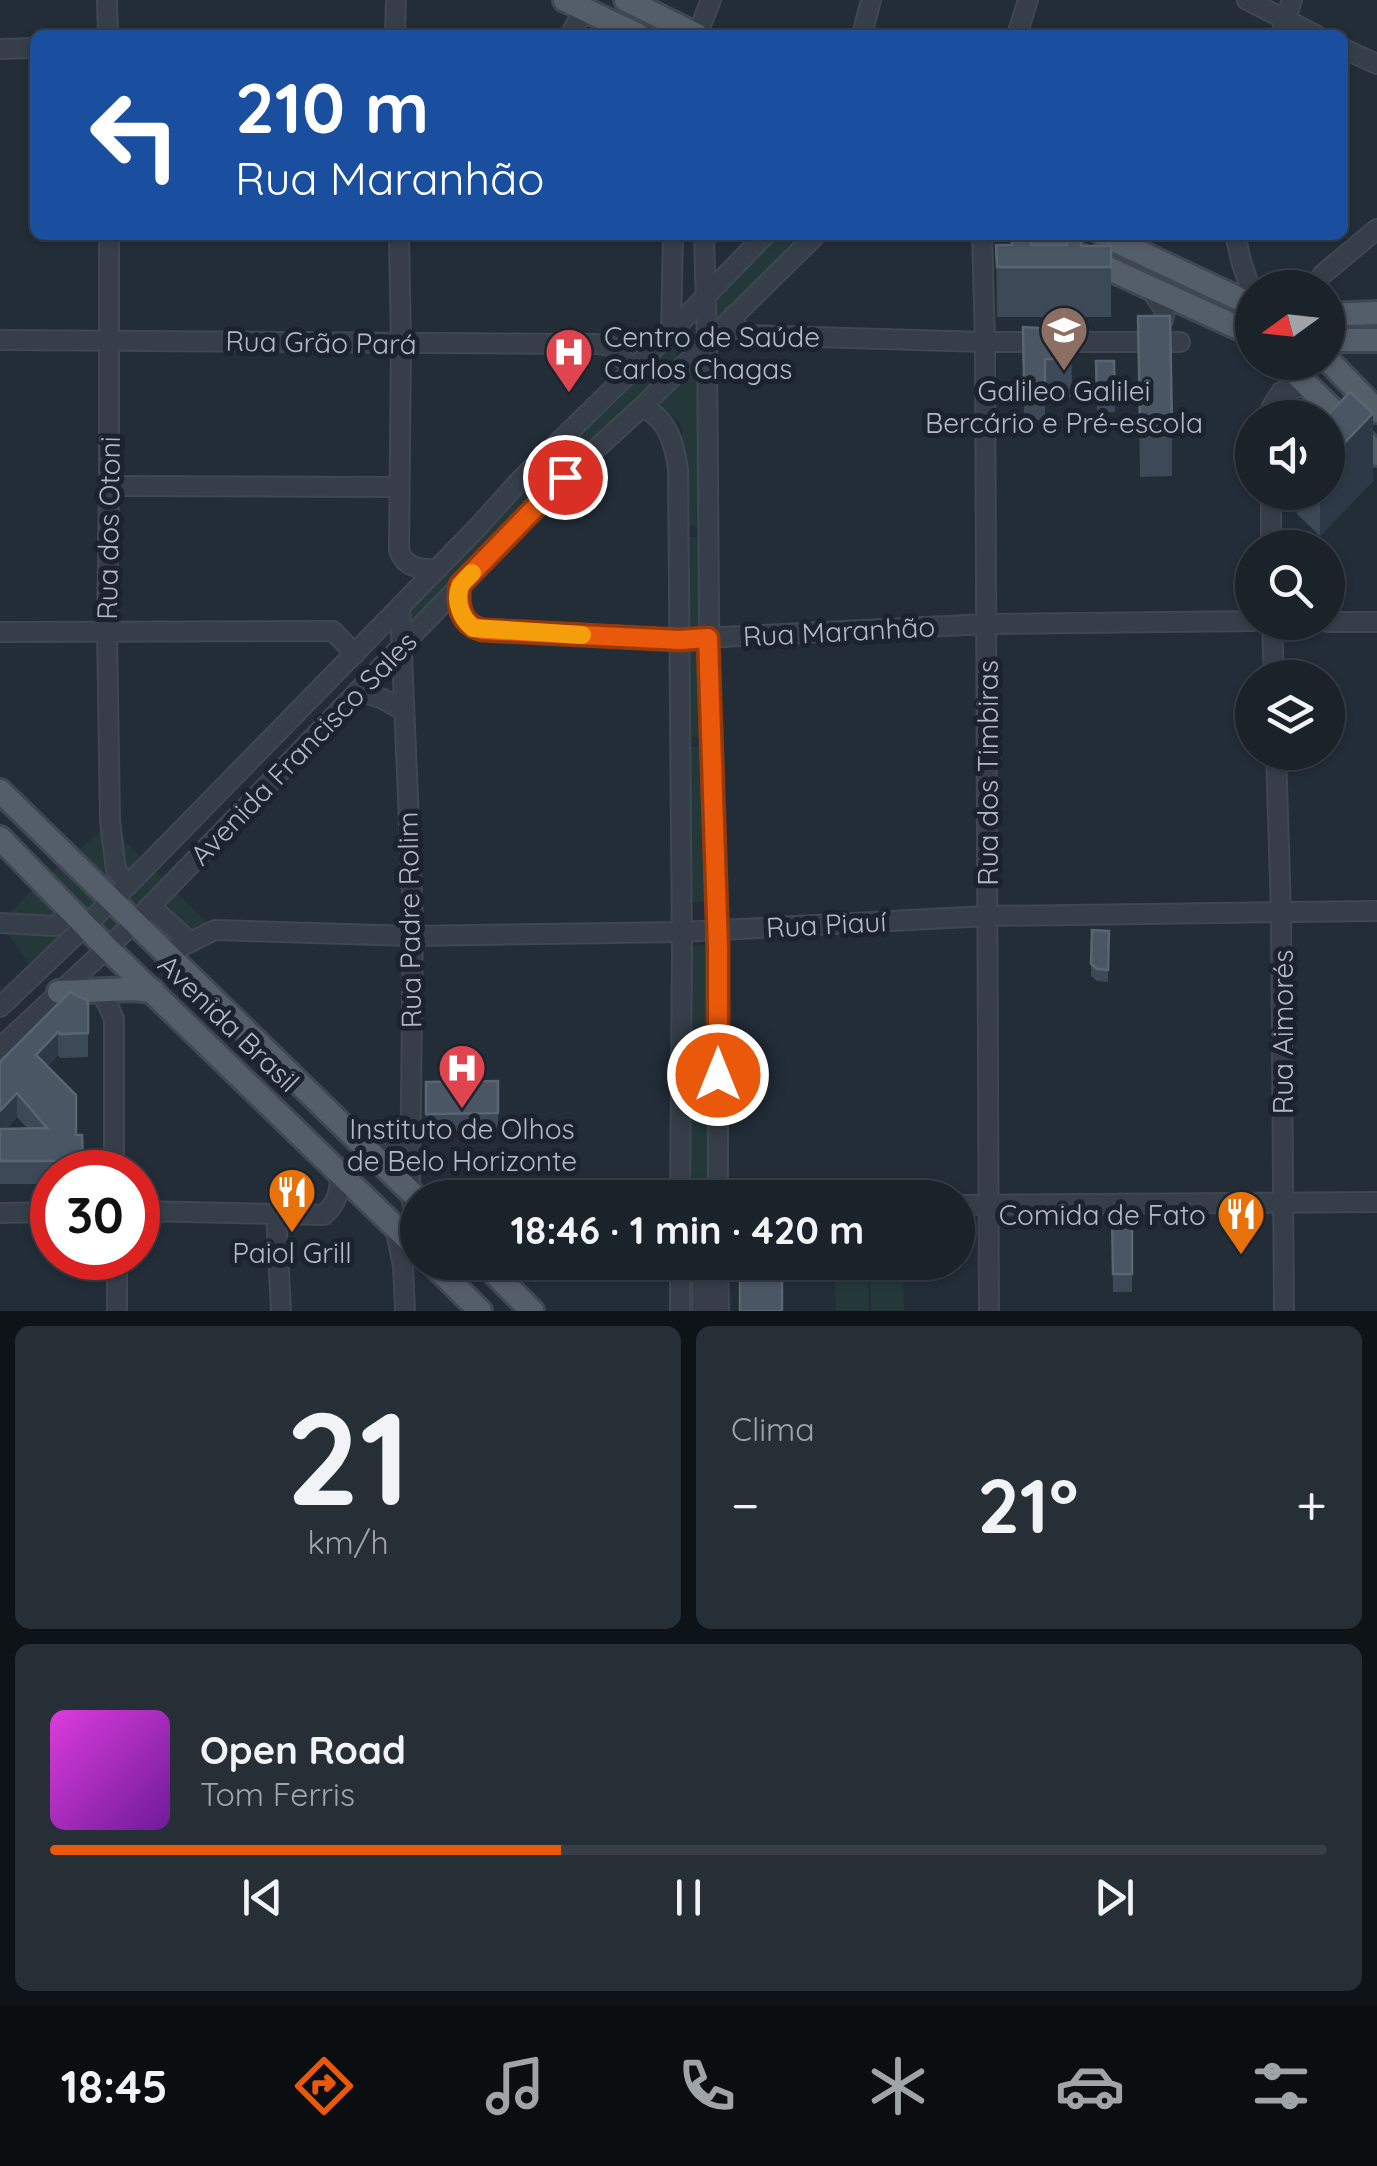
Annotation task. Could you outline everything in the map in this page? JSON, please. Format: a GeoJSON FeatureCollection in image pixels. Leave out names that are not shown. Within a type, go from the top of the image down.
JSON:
{"type":"FeatureCollection","features":[{"type":"Feature","properties":{"kind":"main road"},"geometry":{"type":"LineString","coordinates":[[626,0],[687,30]]}},
{"type":"Feature","properties":{"kind":"main road"},"geometry":{"type":"LineString","coordinates":[[574,5],[627,30]]}},
{"type":"Feature","properties":{"kind":"main road"},"geometry":{"type":"LineString","coordinates":[[1046,240],[1235,327]]}},
{"type":"Feature","properties":{"kind":"main road"},"geometry":{"type":"LineString","coordinates":[[1114,240],[1235,298]]}},
{"type":"Feature","properties":{"kind":"main road"},"geometry":{"type":"LineString","coordinates":[[1345,314],[1377,313]]}},
{"type":"Feature","properties":{"kind":"main road"},"geometry":{"type":"LineString","coordinates":[[1345,340],[1377,340]]}},
{"type":"Feature","properties":{"kind":"main road"},"geometry":{"type":"LineString","coordinates":[[1345,378],[1377,411]]}},
{"type":"Feature","properties":{"kind":"main road"},"geometry":{"type":"LineString","coordinates":[[1302,380],[1377,454]]}},
{"type":"Feature","properties":{"kind":"main road","name":"Avenida Brasil"},"geometry":{"type":"LineString","coordinates":[[0,791],[105,895],[142,914],[168,954],[400,1182]]}},
{"type":"Feature","properties":{"kind":"main road","name":"Avenida Brasil"},"geometry":{"type":"LineString","coordinates":[[0,838],[70,926],[107,948],[340,1173],[400,1225]]}},
{"type":"Feature","properties":{"kind":"main road"},"geometry":{"type":"LineString","coordinates":[[58,992],[153,991]]}},
{"type":"Feature","properties":{"kind":"main road","name":"Avenida Brasil"},"geometry":{"type":"LineString","coordinates":[[444,1280],[480,1311]]}},
{"type":"Feature","properties":{"kind":"main road"},"geometry":{"type":"LineString","coordinates":[[501,1280],[532,1311]]}},
{"type":"Feature","properties":{"kind":"street"},"geometry":{"type":"LineString","coordinates":[[108,0],[108,30]]}},
{"type":"Feature","properties":{"kind":"street"},"geometry":{"type":"LineString","coordinates":[[395,30],[396,0]]}},
{"type":"Feature","properties":{"kind":"street"},"geometry":{"type":"LineString","coordinates":[[699,30],[711,0]]}},
{"type":"Feature","properties":{"kind":"street"},"geometry":{"type":"LineString","coordinates":[[863,30],[871,0]]}},
{"type":"Feature","properties":{"kind":"street"},"geometry":{"type":"LineString","coordinates":[[1019,30],[1028,0]]}},
{"type":"Feature","properties":{"kind":"street"},"geometry":{"type":"LineString","coordinates":[[1247,0],[1284,28],[1292,0]]}},
{"type":"Feature","properties":{"kind":"street"},"geometry":{"type":"LineString","coordinates":[[571,30],[574,5]]}},
{"type":"Feature","properties":{"kind":"street"},"geometry":{"type":"LineString","coordinates":[[0,49],[30,48]]}},
{"type":"Feature","properties":{"kind":"street"},"geometry":{"type":"LineString","coordinates":[[1348,51],[1377,64]]}},
{"type":"Feature","properties":{"kind":"street"},"geometry":{"type":"LineString","coordinates":[[1328,270],[1377,230]]}},
{"type":"Feature","properties":{"kind":"street","name":"Rua dos Otoni"},"geometry":{"type":"LineString","coordinates":[[109,240],[106,631],[110,821],[122,877]]}},
{"type":"Feature","properties":{"kind":"street"},"geometry":{"type":"LineString","coordinates":[[398,240],[398,540],[402,559],[408,565],[434,570]]}},
{"type":"Feature","properties":{"kind":"street"},"geometry":{"type":"LineString","coordinates":[[672,332],[673,240]]}},
{"type":"Feature","properties":{"kind":"street"},"geometry":{"type":"LineString","coordinates":[[704,240],[718,1180]]}},
{"type":"Feature","properties":{"kind":"street","name":"Avenida Francisco Sales"},"geometry":{"type":"LineString","coordinates":[[0,1007],[70,926],[355,654],[760,240]]}},
{"type":"Feature","properties":{"kind":"street","name":"Avenida Francisco Sales"},"geometry":{"type":"LineString","coordinates":[[0,1048],[142,914],[565,477],[642,407],[811,240]]}},
{"type":"Feature","properties":{"kind":"street","name":"Rua dos Timbiras"},"geometry":{"type":"LineString","coordinates":[[982,240],[989,1311]]}},
{"type":"Feature","properties":{"kind":"street"},"geometry":{"type":"LineString","coordinates":[[1236,240],[1244,270]]}},
{"type":"Feature","properties":{"kind":"street"},"geometry":{"type":"LineString","coordinates":[[1227,294],[1242,264]]}},
{"type":"Feature","properties":{"kind":"street"},"geometry":{"type":"LineString","coordinates":[[1151,290],[1165,312],[1151,340]]}},
{"type":"Feature","properties":{"kind":"street"},"geometry":{"type":"LineString","coordinates":[[677,371],[692,342],[706,295]]}},
{"type":"Feature","properties":{"kind":"street"},"geometry":{"type":"LineString","coordinates":[[734,315],[736,328],[748,335],[985,342],[1180,342]]}},
{"type":"Feature","properties":{"kind":"street","name":"Rua Grão Pará"},"geometry":{"type":"LineString","coordinates":[[0,340],[597,344],[610,346],[633,369]]}},
{"type":"Feature","properties":{"kind":"street"},"geometry":{"type":"LineString","coordinates":[[1276,400],[1281,392],[1307,385]]}},
{"type":"Feature","properties":{"kind":"street"},"geometry":{"type":"LineString","coordinates":[[642,407],[663,422],[678,468],[680,1180]]}},
{"type":"Feature","properties":{"kind":"street"},"geometry":{"type":"LineString","coordinates":[[546,456],[565,477]]}},
{"type":"Feature","properties":{"kind":"street"},"geometry":{"type":"LineString","coordinates":[[109,486],[398,487]]}},
{"type":"Feature","properties":{"kind":"street"},"geometry":{"type":"LineString","coordinates":[[678,530],[708,530]]}},
{"type":"Feature","properties":{"kind":"street","name":"Rua Maranhão"},"geometry":{"type":"LineString","coordinates":[[460,585],[458,600],[466,622],[473,628],[680,640],[987,624],[1235,621]]}},
{"type":"Feature","properties":{"kind":"street","name":"Rua Padre Rolim"},"geometry":{"type":"LineString","coordinates":[[400,606],[413,936],[409,1129],[413,1180]]}},
{"type":"Feature","properties":{"kind":"street"},"geometry":{"type":"LineString","coordinates":[[1345,622],[1377,622]]}},
{"type":"Feature","properties":{"kind":"street"},"geometry":{"type":"LineString","coordinates":[[0,632],[333,631],[355,654]]}},
{"type":"Feature","properties":{"kind":"street"},"geometry":{"type":"LineString","coordinates":[[358,691],[378,696],[403,710]]}},
{"type":"Feature","properties":{"kind":"street"},"geometry":{"type":"LineString","coordinates":[[680,741],[710,741]]}},
{"type":"Feature","properties":{"kind":"street","name":"Rua Aimorés"},"geometry":{"type":"LineString","coordinates":[[1277,770],[1284,1311]]}},
{"type":"Feature","properties":{"kind":"street","name":"Rua Piauí"},"geometry":{"type":"LineString","coordinates":[[190,942],[215,930],[413,936],[682,932],[987,916],[1377,911]]}},
{"type":"Feature","properties":{"kind":"street"},"geometry":{"type":"LineString","coordinates":[[142,914],[190,942]]}},
{"type":"Feature","properties":{"kind":"street"},"geometry":{"type":"LineString","coordinates":[[1,923],[70,926]]}},
{"type":"Feature","properties":{"kind":"street"},"geometry":{"type":"LineString","coordinates":[[168,954],[190,942]]}},
{"type":"Feature","properties":{"kind":"street"},"geometry":{"type":"LineString","coordinates":[[98,990],[114,1019],[114,1150]]}},
{"type":"Feature","properties":{"kind":"street"},"geometry":{"type":"LineString","coordinates":[[681,1075],[718,1075]]}},
{"type":"Feature","properties":{"kind":"street"},"geometry":{"type":"LineString","coordinates":[[369,1153],[381,1154],[392,1148],[409,1129]]}},
{"type":"Feature","properties":{"kind":"street"},"geometry":{"type":"LineString","coordinates":[[160,1211],[324,1215],[334,1205],[340,1173]]}},
{"type":"Feature","properties":{"kind":"street"},"geometry":{"type":"LineString","coordinates":[[975,1204],[1377,1202]]}},
{"type":"Feature","properties":{"kind":"street"},"geometry":{"type":"LineString","coordinates":[[0,1213],[30,1212]]}},
{"type":"Feature","properties":{"kind":"street"},"geometry":{"type":"LineString","coordinates":[[276,1214],[281,1311]]}},
{"type":"Feature","properties":{"kind":"street"},"geometry":{"type":"LineString","coordinates":[[117,1280],[118,1311]]}},
{"type":"Feature","properties":{"kind":"street"},"geometry":{"type":"LineString","coordinates":[[404,1311],[415,1280]]}},
{"type":"Feature","properties":{"kind":"street"},"geometry":{"type":"LineString","coordinates":[[680,1280],[680,1311]]}},
{"type":"Feature","properties":{"kind":"street"},"geometry":{"type":"LineString","coordinates":[[702,1280],[702,1311]]}},
{"type":"Feature","properties":{"kind":"street"},"geometry":{"type":"LineString","coordinates":[[718,1280],[719,1311]]}},
{"type":"Feature","properties":{"kind":"green space"},"geometry":{"type":"Polygon","coordinates":[[[770,240],[798,240],[715,322],[715,295],[770,240]]]}},
{"type":"Feature","properties":{"kind":"green space"},"geometry":{"type":"Polygon","coordinates":[[[649,330],[677,339],[676,361],[568,465],[406,633],[406,609],[642,368],[620,346],[620,332],[649,330]]]}},
{"type":"Feature","properties":{"kind":"green space"},"geometry":{"type":"Polygon","coordinates":[[[702,357],[700,526],[683,525],[682,426],[654,404],[702,357]]]}},
{"type":"Feature","properties":{"kind":"green space"},"geometry":{"type":"Polygon","coordinates":[[[682,537],[703,537],[705,634],[684,635],[682,537]]]}},
{"type":"Feature","properties":{"kind":"green space"},"geometry":{"type":"Polygon","coordinates":[[[704,642],[705,737],[685,737],[685,644],[704,642]]]}},
{"type":"Feature","properties":{"kind":"green space"},"geometry":{"type":"Polygon","coordinates":[[[684,747],[704,747],[709,902],[687,902],[684,747]]]}},
{"type":"Feature","properties":{"kind":"green space"},"geometry":{"type":"Polygon","coordinates":[[[108,825],[215,930],[172,962],[132,923],[107,943],[82,917],[31,966],[0,923],[43,879],[108,825]]]}},
{"type":"Feature","properties":{"kind":"green space"},"geometry":{"type":"Polygon","coordinates":[[[711,945],[713,1071],[686,1071],[687,946],[711,945]]]}},
{"type":"Feature","properties":{"kind":"green space"},"geometry":{"type":"Polygon","coordinates":[[[686,1079],[713,1079],[713,1180],[686,1180],[686,1079]]]}},
{"type":"Feature","properties":{"kind":"green space"},"geometry":{"type":"Polygon","coordinates":[[[835,1280],[868,1280],[869,1311],[836,1311],[835,1280]]]}},
{"type":"Feature","properties":{"kind":"green space"},"geometry":{"type":"Polygon","coordinates":[[[870,1280],[903,1280],[904,1311],[871,1311],[870,1280]]]}},
{"type":"Feature","properties":{"kind":"building"},"geometry":{"type":"Polygon","coordinates":[[[1012,240],[1031,240],[1031,245],[1067,245],[1067,240],[1081,240],[1081,246],[1111,246],[1111,267],[997,267],[996,245],[1012,245],[1012,240]]]}},
{"type":"Feature","properties":{"kind":"building"},"geometry":{"type":"Polygon","coordinates":[[[1138,316],[1170,316],[1172,426],[1140,427],[1138,316]]]}},
{"type":"Feature","properties":{"kind":"building"},"geometry":{"type":"Polygon","coordinates":[[[1023,327],[1071,330],[1072,359],[1045,359],[1045,382],[1024,382],[1023,327]]]}},
{"type":"Feature","properties":{"kind":"building"},"geometry":{"type":"Polygon","coordinates":[[[1096,361],[1114,361],[1115,400],[1097,400],[1096,361]]]}},
{"type":"Feature","properties":{"kind":"building"},"geometry":{"type":"Polygon","coordinates":[[[1350,392],[1373,413],[1345,442],[1345,400],[1350,392]]]}},
{"type":"Feature","properties":{"kind":"building"},"geometry":{"type":"Polygon","coordinates":[[[1092,930],[1109,931],[1108,970],[1091,964],[1092,930]]]}},
{"type":"Feature","properties":{"kind":"building"},"geometry":{"type":"Polygon","coordinates":[[[70,992],[88,1001],[88,1033],[58,1032],[36,1055],[76,1095],[76,1135],[82,1135],[83,1150],[30,1150],[30,1161],[0,1161],[0,1129],[47,1128],[17,1093],[0,1111],[0,1062],[70,992]]]}},
{"type":"Feature","properties":{"kind":"building"},"geometry":{"type":"Polygon","coordinates":[[[498,1081],[498,1113],[426,1114],[426,1082],[498,1081]]]}},
{"type":"Feature","properties":{"kind":"building"},"geometry":{"type":"Polygon","coordinates":[[[1112,1211],[1132,1211],[1132,1274],[1113,1274],[1112,1211]]]}},
{"type":"Feature","properties":{"kind":"building"},"geometry":{"type":"Polygon","coordinates":[[[740,1280],[782,1280],[782,1311],[740,1311],[740,1280]]]}},
{"type":"Feature","properties":{"kind":"slow traffic"},"geometry":{"type":"LineString","coordinates":[[472,573],[460,585],[458,600],[466,622],[473,628],[582,635]]}},
{"type":"Feature","properties":{"kind":"place","name":"Galileo Galilei Bercário e Pré-escola"},"geometry":{"type":"Point","coordinates":[1064,372]}},
{"type":"Feature","properties":{"kind":"place","name":"Centro de Saúde Carlos Chagas"},"geometry":{"type":"Point","coordinates":[569,394]}},
{"type":"Feature","properties":{"kind":"place","name":"Instituto de Olhos de Belo Horizonte"},"geometry":{"type":"Point","coordinates":[462,1110]}},
{"type":"Feature","properties":{"kind":"place","name":"Paiol Grill"},"geometry":{"type":"Point","coordinates":[292,1234]}},
{"type":"Feature","properties":{"kind":"place","name":"Comida de Fato"},"geometry":{"type":"Point","coordinates":[1241,1256]}},
{"type":"Feature","properties":{"kind":"route"},"geometry":{"type":"LineString","coordinates":[[565,477],[460,585],[461,612],[473,628],[482,630],[708,638],[718,1075]]}}]}
